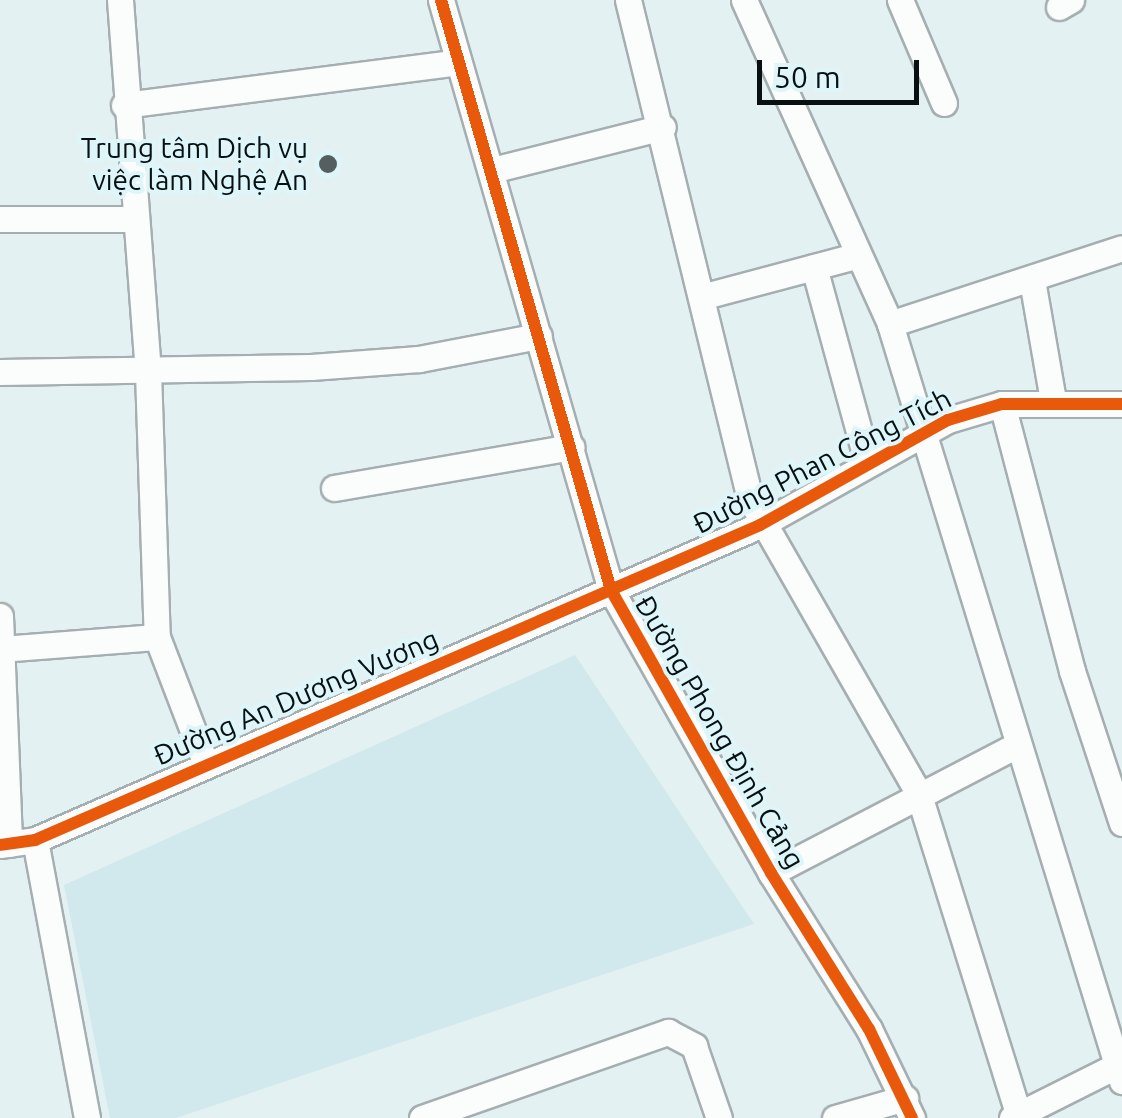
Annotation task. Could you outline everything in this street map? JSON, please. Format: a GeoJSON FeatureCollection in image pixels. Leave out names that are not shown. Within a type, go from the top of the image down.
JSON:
{"type":"FeatureCollection","features":[{"type":"Feature","properties":{"kind":"street"},"geometry":{"type":"LineString","coordinates":[[120,0],[132,219],[148,372],[157,637],[205,762]]}},
{"type":"Feature","properties":{"kind":"street","name":"Đường Phong Định Cảng"},"geometry":{"type":"LineString","coordinates":[[441,0],[454,63],[492,170],[611,590],[908,1108]]}},
{"type":"Feature","properties":{"kind":"street"},"geometry":{"type":"LineString","coordinates":[[628,0],[760,525],[918,792],[1016,1117],[1120,1070],[1015,746],[890,324],[744,0]]}},
{"type":"Feature","properties":{"kind":"street"},"geometry":{"type":"LineString","coordinates":[[900,0],[944,103]]}},
{"type":"Feature","properties":{"kind":"street"},"geometry":{"type":"LineString","coordinates":[[124,105],[454,63]]}},
{"type":"Feature","properties":{"kind":"street"},"geometry":{"type":"LineString","coordinates":[[492,170],[663,127]]}},
{"type":"Feature","properties":{"kind":"street"},"geometry":{"type":"LineString","coordinates":[[0,219],[132,219]]}},
{"type":"Feature","properties":{"kind":"street"},"geometry":{"type":"LineString","coordinates":[[890,324],[1122,248]]}},
{"type":"Feature","properties":{"kind":"street"},"geometry":{"type":"LineString","coordinates":[[701,297],[859,255]]}},
{"type":"Feature","properties":{"kind":"street"},"geometry":{"type":"LineString","coordinates":[[814,267],[868,464]]}},
{"type":"Feature","properties":{"kind":"street"},"geometry":{"type":"LineString","coordinates":[[1032,280],[1054,400]]}},
{"type":"Feature","properties":{"kind":"street"},"geometry":{"type":"LineString","coordinates":[[0,372],[148,372],[419,359],[539,336]]}},
{"type":"Feature","properties":{"kind":"street","name":"Đường Phan Công Tích"},"geometry":{"type":"LineString","coordinates":[[611,590],[760,525],[920,434],[1002,404],[1054,400],[1122,404]]}},
{"type":"Feature","properties":{"kind":"street"},"geometry":{"type":"LineString","coordinates":[[1002,404],[1072,671],[1122,823]]}},
{"type":"Feature","properties":{"kind":"street"},"geometry":{"type":"LineString","coordinates":[[334,488],[571,447]]}},
{"type":"Feature","properties":{"kind":"street","name":"Đường An Dương Vương"},"geometry":{"type":"LineString","coordinates":[[4,844],[36,840],[205,762],[611,590]]}},
{"type":"Feature","properties":{"kind":"street"},"geometry":{"type":"LineString","coordinates":[[0,616],[4,844]]}},
{"type":"Feature","properties":{"kind":"street"},"geometry":{"type":"LineString","coordinates":[[1,648],[157,637]]}},
{"type":"Feature","properties":{"kind":"street"},"geometry":{"type":"LineString","coordinates":[[771,873],[918,792],[1015,746]]}},
{"type":"Feature","properties":{"kind":"street"},"geometry":{"type":"LineString","coordinates":[[36,840],[86,1118]]}},
{"type":"Feature","properties":{"kind":"street"},"geometry":{"type":"LineString","coordinates":[[424,1118],[668,1032],[694,1046],[719,1118]]}},
{"type":"Feature","properties":{"kind":"street"},"geometry":{"type":"LineString","coordinates":[[834,1118],[908,1108]]}},
{"type":"Feature","properties":{"kind":"shaded area"},"geometry":{"type":"Polygon","coordinates":[[[575,655],[754,924],[176,1118],[110,1118],[64,885],[575,655]]]}},
{"type":"Feature","properties":{"kind":"cycle path"},"geometry":{"type":"LineString","coordinates":[[441,0],[611,590],[771,873],[869,1029],[912,1118]]}},
{"type":"Feature","properties":{"kind":"cycle path"},"geometry":{"type":"LineString","coordinates":[[0,845],[35,840],[760,525],[948,420],[1002,404],[1122,404]]}},
{"type":"Feature","properties":{"kind":"place","name":"Trung tâm Dịch vụ việc làm Nghệ An"},"geometry":{"type":"Point","coordinates":[328,164]}}]}
